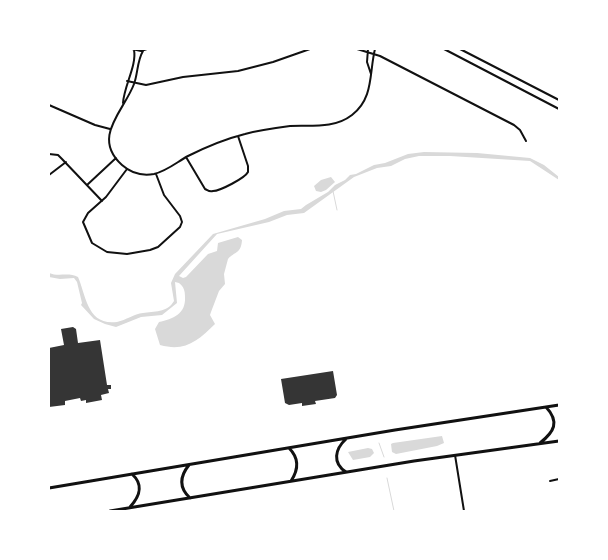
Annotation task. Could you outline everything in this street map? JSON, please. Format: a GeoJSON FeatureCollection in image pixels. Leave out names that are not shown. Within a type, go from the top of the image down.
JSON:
{"type":"FeatureCollection","features":[{"type":"Feature","properties":{"kind":"highway"},"geometry":{"type":"LineString","coordinates":[[49,488],[346,438],[559,405]]}},
{"type":"Feature","properties":{"kind":"highway"},"geometry":{"type":"LineString","coordinates":[[540,443],[551,434],[554,425],[553,417],[546,407]]}},
{"type":"Feature","properties":{"kind":"highway"},"geometry":{"type":"LineString","coordinates":[[346,438],[340,445],[336,455],[338,465],[346,472]]}},
{"type":"Feature","properties":{"kind":"highway"},"geometry":{"type":"LineString","coordinates":[[110,511],[455,455],[559,441]]}},
{"type":"Feature","properties":{"kind":"highway"},"geometry":{"type":"LineString","coordinates":[[289,448],[296,457],[298,466],[296,473],[290,481]]}},
{"type":"Feature","properties":{"kind":"highway"},"geometry":{"type":"LineString","coordinates":[[190,464],[181,479],[183,489],[190,498]]}},
{"type":"Feature","properties":{"kind":"highway"},"geometry":{"type":"LineString","coordinates":[[130,508],[140,491],[138,481],[132,474]]}},
{"type":"Feature","properties":{"kind":"street"},"geometry":{"type":"LineString","coordinates":[[147,49],[143,51],[133,49],[134,60],[127,81],[123,103],[110,129],[110,145],[116,158],[127,169],[140,174],[156,174],[207,147],[238,136],[268,129],[329,124],[343,120],[354,113],[365,100],[370,88],[375,49]]}},
{"type":"Feature","properties":{"kind":"street"},"geometry":{"type":"LineString","coordinates":[[127,81],[146,85],[183,77],[238,70],[261,65],[310,49]]}},
{"type":"Feature","properties":{"kind":"street"},"geometry":{"type":"LineString","coordinates":[[357,49],[368,50],[514,126],[520,130],[526,141]]}},
{"type":"Feature","properties":{"kind":"street"},"geometry":{"type":"LineString","coordinates":[[444,49],[559,109]]}},
{"type":"Feature","properties":{"kind":"street"},"geometry":{"type":"LineString","coordinates":[[460,49],[559,100]]}},
{"type":"Feature","properties":{"kind":"street"},"geometry":{"type":"LineString","coordinates":[[368,50],[367,62],[371,74]]}},
{"type":"Feature","properties":{"kind":"street"},"geometry":{"type":"LineString","coordinates":[[123,103],[128,98],[134,84],[143,51]]}},
{"type":"Feature","properties":{"kind":"street"},"geometry":{"type":"LineString","coordinates":[[49,105],[95,125],[110,129]]}},
{"type":"Feature","properties":{"kind":"street"},"geometry":{"type":"LineString","coordinates":[[186,157],[206,189],[208,191],[215,191],[244,177],[248,172],[248,166],[238,136]]}},
{"type":"Feature","properties":{"kind":"street"},"geometry":{"type":"LineString","coordinates":[[49,154],[58,155],[66,162],[102,201]]}},
{"type":"Feature","properties":{"kind":"street"},"geometry":{"type":"LineString","coordinates":[[87,185],[116,158]]}},
{"type":"Feature","properties":{"kind":"street"},"geometry":{"type":"LineString","coordinates":[[49,175],[66,162]]}},
{"type":"Feature","properties":{"kind":"street"},"geometry":{"type":"LineString","coordinates":[[127,169],[106,197],[84,218],[83,225],[92,243],[107,252],[127,254],[158,247],[180,227],[182,222],[180,216],[164,195],[156,174]]}},
{"type":"Feature","properties":{"kind":"street"},"geometry":{"type":"LineString","coordinates":[[455,455],[464,511]]}},
{"type":"Feature","properties":{"kind":"street"},"geometry":{"type":"LineString","coordinates":[[550,481],[559,479]]}},
{"type":"Feature","properties":{"kind":"shaded area"},"geometry":{"type":"Polygon","coordinates":[[[424,152],[477,153],[530,158],[544,165],[559,177],[559,180],[530,161],[419,156],[354,177],[304,213],[287,215],[269,222],[217,234],[179,276],[186,277],[208,254],[217,251],[218,243],[238,237],[242,240],[241,245],[239,250],[228,259],[224,274],[225,284],[219,291],[210,315],[215,324],[197,340],[184,346],[169,347],[160,345],[155,329],[159,322],[174,317],[181,312],[185,303],[185,293],[179,283],[175,282],[177,303],[162,315],[141,317],[116,327],[94,319],[81,305],[77,282],[74,278],[60,279],[49,277],[49,273],[78,277],[89,308],[99,319],[107,322],[117,322],[140,314],[164,310],[174,301],[171,283],[175,274],[213,234],[265,219],[284,211],[301,209],[350,175],[408,154],[424,152]]]}},
{"type":"Feature","properties":{"kind":"shaded area"},"geometry":{"type":"Polygon","coordinates":[[[331,177],[335,182],[326,190],[316,191],[314,186],[321,180],[331,177]]]}},
{"type":"Feature","properties":{"kind":"shaded area"},"geometry":{"type":"Polygon","coordinates":[[[442,436],[444,443],[437,446],[396,454],[392,452],[391,444],[393,443],[442,436]]]}},
{"type":"Feature","properties":{"kind":"shaded area"},"geometry":{"type":"Polygon","coordinates":[[[372,449],[374,453],[370,457],[353,460],[348,452],[372,449]]]}},
{"type":"Feature","properties":{"kind":"building"},"geometry":{"type":"Polygon","coordinates":[[[73,327],[76,329],[78,343],[100,340],[107,385],[111,385],[111,389],[108,389],[109,393],[101,395],[102,400],[86,403],[86,400],[81,401],[80,398],[65,401],[65,405],[49,407],[49,348],[64,345],[61,329],[73,327]]]}},
{"type":"Feature","properties":{"kind":"building"},"geometry":{"type":"Polygon","coordinates":[[[333,371],[337,395],[335,398],[315,401],[316,404],[302,406],[302,403],[289,405],[285,403],[281,379],[333,371]]]}},
{"type":"Feature","properties":{"kind":"waterway"},"geometry":{"type":"LineString","coordinates":[[333,191],[337,210]]}},
{"type":"Feature","properties":{"kind":"waterway"},"geometry":{"type":"LineString","coordinates":[[379,443],[384,457]]}},
{"type":"Feature","properties":{"kind":"waterway"},"geometry":{"type":"LineString","coordinates":[[387,478],[394,511]]}}]}
